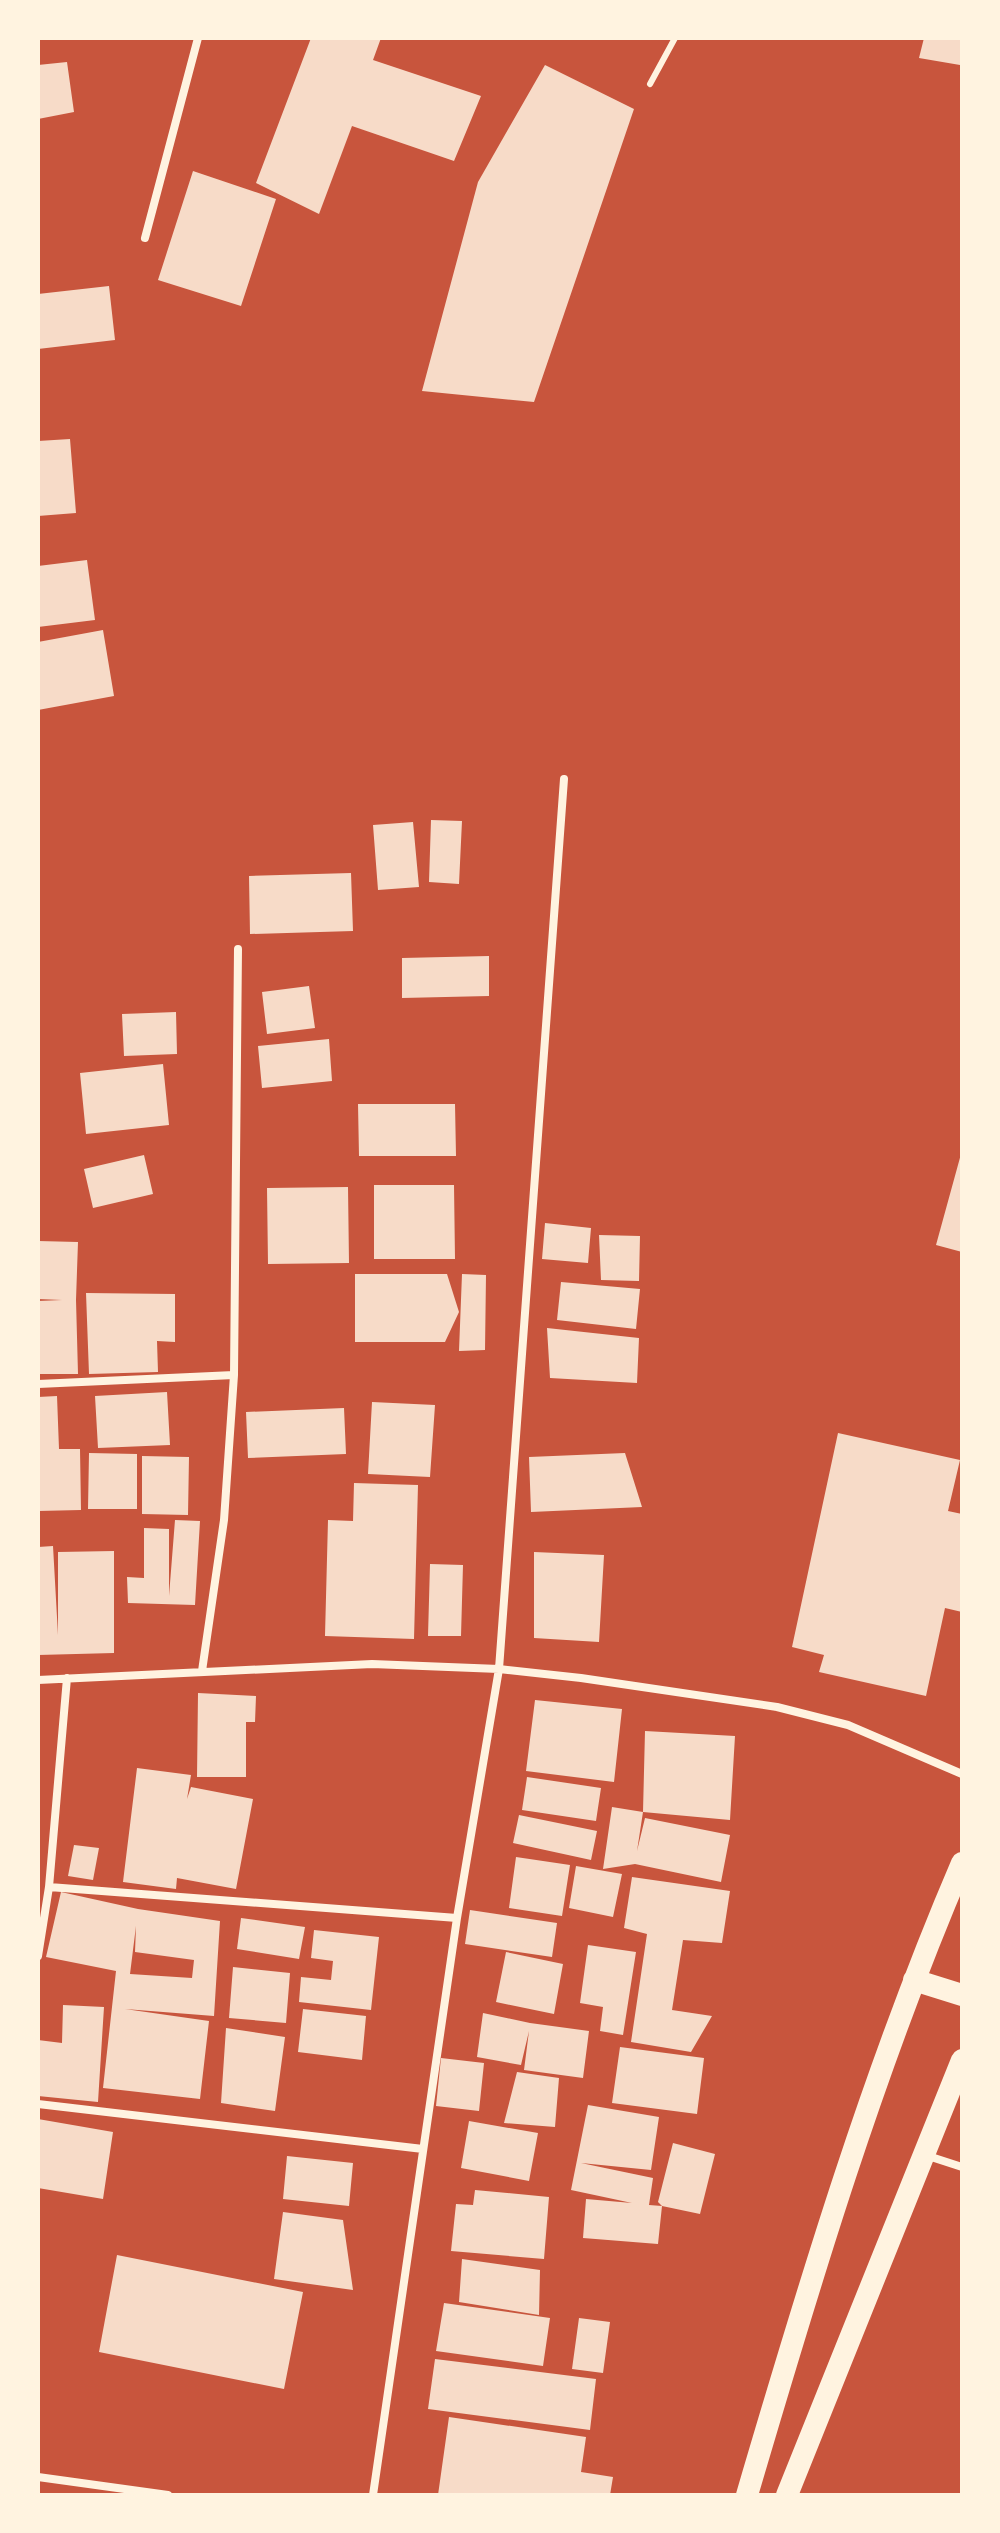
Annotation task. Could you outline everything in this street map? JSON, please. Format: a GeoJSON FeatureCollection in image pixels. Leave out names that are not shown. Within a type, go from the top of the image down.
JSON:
{"type":"FeatureCollection","features":[{"type":"Feature","properties":{"kind":"highway"},"geometry":{"type":"LineString","coordinates":[[747,2495],[848,2163],[914,1980],[962,1863]]}},
{"type":"Feature","properties":{"kind":"highway"},"geometry":{"type":"LineString","coordinates":[[914,1980],[962,1995]]}},
{"type":"Feature","properties":{"kind":"highway"},"geometry":{"type":"LineString","coordinates":[[787,2495],[962,2060]]}},
{"type":"Feature","properties":{"kind":"street"},"geometry":{"type":"LineString","coordinates":[[145,238],[198,38]]}},
{"type":"Feature","properties":{"kind":"street"},"geometry":{"type":"LineString","coordinates":[[373,2495],[457,1918],[499,1669],[564,779]]}},
{"type":"Feature","properties":{"kind":"street"},"geometry":{"type":"LineString","coordinates":[[202,1671],[224,1520],[234,1375],[238,949]]}},
{"type":"Feature","properties":{"kind":"street"},"geometry":{"type":"LineString","coordinates":[[38,1384],[234,1375]]}},
{"type":"Feature","properties":{"kind":"street"},"geometry":{"type":"LineString","coordinates":[[38,1680],[372,1664],[499,1669],[777,1707],[848,1725],[962,1774]]}},
{"type":"Feature","properties":{"kind":"street"},"geometry":{"type":"LineString","coordinates":[[38,1956],[49,1887],[67,1678]]}},
{"type":"Feature","properties":{"kind":"street"},"geometry":{"type":"LineString","coordinates":[[49,1887],[457,1918]]}},
{"type":"Feature","properties":{"kind":"street"},"geometry":{"type":"LineString","coordinates":[[38,2104],[423,2149]]}},
{"type":"Feature","properties":{"kind":"street"},"geometry":{"type":"LineString","coordinates":[[924,2155],[962,2167]]}},
{"type":"Feature","properties":{"kind":"street"},"geometry":{"type":"LineString","coordinates":[[38,2477],[168,2495]]}},
{"type":"Feature","properties":{"kind":"lane"},"geometry":{"type":"LineString","coordinates":[[650,84],[675,38]]}},
{"type":"Feature","properties":{"kind":"building"},"geometry":{"type":"Polygon","coordinates":[[[311,38],[381,38],[373,60],[481,96],[454,161],[352,126],[319,214],[256,183],[311,38]]]}},
{"type":"Feature","properties":{"kind":"building"},"geometry":{"type":"Polygon","coordinates":[[[924,38],[962,38],[960,65],[919,58],[924,38]]]}},
{"type":"Feature","properties":{"kind":"building"},"geometry":{"type":"Polygon","coordinates":[[[67,62],[74,112],[38,119],[38,65],[67,62]]]}},
{"type":"Feature","properties":{"kind":"building"},"geometry":{"type":"Polygon","coordinates":[[[545,65],[634,109],[534,402],[422,391],[478,182],[545,65]]]}},
{"type":"Feature","properties":{"kind":"building"},"geometry":{"type":"Polygon","coordinates":[[[193,171],[276,199],[241,306],[158,280],[193,171]]]}},
{"type":"Feature","properties":{"kind":"building"},"geometry":{"type":"Polygon","coordinates":[[[109,286],[115,340],[38,349],[38,294],[109,286]]]}},
{"type":"Feature","properties":{"kind":"building"},"geometry":{"type":"Polygon","coordinates":[[[70,439],[76,513],[38,516],[38,441],[70,439]]]}},
{"type":"Feature","properties":{"kind":"building"},"geometry":{"type":"Polygon","coordinates":[[[87,560],[95,620],[38,627],[38,566],[87,560]]]}},
{"type":"Feature","properties":{"kind":"building"},"geometry":{"type":"Polygon","coordinates":[[[103,630],[114,696],[38,710],[38,642],[103,630]]]}},
{"type":"Feature","properties":{"kind":"building"},"geometry":{"type":"Polygon","coordinates":[[[431,820],[462,821],[459,884],[429,882],[431,820]]]}},
{"type":"Feature","properties":{"kind":"building"},"geometry":{"type":"Polygon","coordinates":[[[413,822],[419,887],[378,890],[373,825],[413,822]]]}},
{"type":"Feature","properties":{"kind":"building"},"geometry":{"type":"Polygon","coordinates":[[[351,873],[353,931],[250,934],[249,876],[351,873]]]}},
{"type":"Feature","properties":{"kind":"building"},"geometry":{"type":"Polygon","coordinates":[[[489,956],[489,996],[402,998],[402,958],[489,956]]]}},
{"type":"Feature","properties":{"kind":"building"},"geometry":{"type":"Polygon","coordinates":[[[309,986],[315,1028],[267,1034],[262,992],[309,986]]]}},
{"type":"Feature","properties":{"kind":"building"},"geometry":{"type":"Polygon","coordinates":[[[176,1012],[177,1054],[124,1056],[122,1014],[176,1012]]]}},
{"type":"Feature","properties":{"kind":"building"},"geometry":{"type":"Polygon","coordinates":[[[329,1039],[332,1081],[262,1088],[258,1046],[329,1039]]]}},
{"type":"Feature","properties":{"kind":"building"},"geometry":{"type":"Polygon","coordinates":[[[163,1064],[169,1125],[86,1134],[80,1073],[163,1064]]]}},
{"type":"Feature","properties":{"kind":"building"},"geometry":{"type":"Polygon","coordinates":[[[358,1104],[455,1104],[456,1156],[359,1156],[358,1104]]]}},
{"type":"Feature","properties":{"kind":"building"},"geometry":{"type":"Polygon","coordinates":[[[962,1154],[962,1252],[936,1245],[962,1154]]]}},
{"type":"Feature","properties":{"kind":"building"},"geometry":{"type":"Polygon","coordinates":[[[144,1155],[153,1194],[93,1208],[84,1169],[144,1155]]]}},
{"type":"Feature","properties":{"kind":"building"},"geometry":{"type":"Polygon","coordinates":[[[374,1185],[454,1185],[455,1259],[374,1259],[374,1185]]]}},
{"type":"Feature","properties":{"kind":"building"},"geometry":{"type":"Polygon","coordinates":[[[348,1187],[349,1263],[268,1264],[267,1188],[348,1187]]]}},
{"type":"Feature","properties":{"kind":"building"},"geometry":{"type":"Polygon","coordinates":[[[545,1223],[591,1228],[588,1263],[542,1259],[545,1223]]]}},
{"type":"Feature","properties":{"kind":"building"},"geometry":{"type":"Polygon","coordinates":[[[599,1235],[640,1236],[639,1281],[601,1280],[599,1235]]]}},
{"type":"Feature","properties":{"kind":"building"},"geometry":{"type":"Polygon","coordinates":[[[38,1241],[78,1242],[78,1374],[38,1374],[38,1301],[62,1300],[38,1299],[38,1241]]]}},
{"type":"Feature","properties":{"kind":"building"},"geometry":{"type":"Polygon","coordinates":[[[355,1274],[447,1274],[459,1312],[445,1342],[355,1342],[355,1274]]]}},
{"type":"Feature","properties":{"kind":"building"},"geometry":{"type":"Polygon","coordinates":[[[462,1274],[486,1275],[485,1350],[459,1351],[462,1274]]]}},
{"type":"Feature","properties":{"kind":"building"},"geometry":{"type":"Polygon","coordinates":[[[561,1282],[640,1289],[636,1329],[557,1320],[561,1282]]]}},
{"type":"Feature","properties":{"kind":"building"},"geometry":{"type":"Polygon","coordinates":[[[86,1293],[175,1294],[175,1342],[157,1341],[158,1372],[89,1374],[86,1293]]]}},
{"type":"Feature","properties":{"kind":"building"},"geometry":{"type":"Polygon","coordinates":[[[547,1328],[639,1338],[637,1383],[550,1378],[547,1328]]]}},
{"type":"Feature","properties":{"kind":"building"},"geometry":{"type":"Polygon","coordinates":[[[167,1392],[170,1445],[98,1448],[95,1396],[167,1392]]]}},
{"type":"Feature","properties":{"kind":"building"},"geometry":{"type":"Polygon","coordinates":[[[57,1396],[59,1449],[80,1449],[81,1510],[38,1511],[38,1397],[57,1396]]]}},
{"type":"Feature","properties":{"kind":"building"},"geometry":{"type":"Polygon","coordinates":[[[372,1402],[435,1405],[430,1477],[368,1474],[372,1402]]]}},
{"type":"Feature","properties":{"kind":"building"},"geometry":{"type":"Polygon","coordinates":[[[344,1408],[346,1454],[248,1458],[246,1412],[344,1408]]]}},
{"type":"Feature","properties":{"kind":"building"},"geometry":{"type":"Polygon","coordinates":[[[838,1433],[960,1460],[948,1511],[962,1514],[962,1612],[945,1608],[926,1696],[819,1672],[824,1655],[792,1647],[838,1433]]]}},
{"type":"Feature","properties":{"kind":"building"},"geometry":{"type":"Polygon","coordinates":[[[89,1453],[137,1454],[137,1509],[88,1509],[89,1453]]]}},
{"type":"Feature","properties":{"kind":"building"},"geometry":{"type":"Polygon","coordinates":[[[625,1453],[642,1507],[531,1512],[529,1457],[625,1453]]]}},
{"type":"Feature","properties":{"kind":"building"},"geometry":{"type":"Polygon","coordinates":[[[142,1456],[189,1457],[188,1515],[142,1514],[142,1456]]]}},
{"type":"Feature","properties":{"kind":"building"},"geometry":{"type":"Polygon","coordinates":[[[354,1483],[418,1485],[414,1639],[325,1636],[328,1520],[353,1521],[354,1483]]]}},
{"type":"Feature","properties":{"kind":"building"},"geometry":{"type":"Polygon","coordinates":[[[175,1520],[200,1521],[195,1605],[128,1603],[127,1577],[144,1578],[144,1528],[169,1529],[169,1596],[175,1520]]]}},
{"type":"Feature","properties":{"kind":"building"},"geometry":{"type":"Polygon","coordinates":[[[53,1546],[58,1635],[58,1552],[114,1551],[114,1653],[38,1655],[38,1547],[53,1546]]]}},
{"type":"Feature","properties":{"kind":"building"},"geometry":{"type":"Polygon","coordinates":[[[534,1552],[604,1555],[599,1642],[534,1638],[534,1552]]]}},
{"type":"Feature","properties":{"kind":"building"},"geometry":{"type":"Polygon","coordinates":[[[430,1564],[463,1565],[461,1636],[428,1636],[430,1564]]]}},
{"type":"Feature","properties":{"kind":"building"},"geometry":{"type":"Polygon","coordinates":[[[198,1693],[256,1696],[255,1722],[246,1722],[246,1777],[197,1777],[198,1693]]]}},
{"type":"Feature","properties":{"kind":"building"},"geometry":{"type":"Polygon","coordinates":[[[535,1700],[622,1709],[614,1782],[526,1771],[535,1700]]]}},
{"type":"Feature","properties":{"kind":"building"},"geometry":{"type":"Polygon","coordinates":[[[645,1731],[735,1736],[730,1820],[643,1812],[645,1731]]]}},
{"type":"Feature","properties":{"kind":"building"},"geometry":{"type":"Polygon","coordinates":[[[137,1768],[191,1775],[187,1799],[191,1787],[253,1799],[236,1889],[177,1878],[176,1889],[123,1882],[137,1768]]]}},
{"type":"Feature","properties":{"kind":"building"},"geometry":{"type":"Polygon","coordinates":[[[527,1777],[601,1788],[596,1821],[522,1810],[527,1777]]]}},
{"type":"Feature","properties":{"kind":"building"},"geometry":{"type":"Polygon","coordinates":[[[612,1807],[643,1812],[637,1851],[645,1818],[730,1835],[721,1882],[635,1864],[603,1869],[612,1807]]]}},
{"type":"Feature","properties":{"kind":"building"},"geometry":{"type":"Polygon","coordinates":[[[519,1815],[597,1831],[591,1860],[513,1843],[519,1815]]]}},
{"type":"Feature","properties":{"kind":"building"},"geometry":{"type":"Polygon","coordinates":[[[74,1845],[99,1848],[93,1880],[68,1876],[74,1845]]]}},
{"type":"Feature","properties":{"kind":"building"},"geometry":{"type":"Polygon","coordinates":[[[516,1857],[570,1865],[562,1916],[509,1908],[516,1857]]]}},
{"type":"Feature","properties":{"kind":"building"},"geometry":{"type":"Polygon","coordinates":[[[576,1866],[622,1874],[613,1917],[569,1908],[576,1866]]]}},
{"type":"Feature","properties":{"kind":"building"},"geometry":{"type":"Polygon","coordinates":[[[632,1877],[730,1891],[722,1943],[683,1940],[672,2010],[712,2016],[691,2052],[631,2042],[647,1934],[624,1928],[632,1877]]]}},
{"type":"Feature","properties":{"kind":"building"},"geometry":{"type":"Polygon","coordinates":[[[61,1892],[138,1909],[220,1921],[214,2016],[125,2009],[209,2021],[200,2099],[103,2088],[116,1971],[46,1957],[61,1892]],[[136,1926],[130,1974],[192,1978],[194,1960],[135,1952],[136,1926]]]}},
{"type":"Feature","properties":{"kind":"building"},"geometry":{"type":"Polygon","coordinates":[[[470,1910],[557,1923],[552,1957],[465,1944],[470,1910]]]}},
{"type":"Feature","properties":{"kind":"building"},"geometry":{"type":"Polygon","coordinates":[[[241,1918],[305,1927],[299,1959],[237,1949],[241,1918]]]}},
{"type":"Feature","properties":{"kind":"building"},"geometry":{"type":"Polygon","coordinates":[[[314,1930],[379,1937],[371,2010],[299,2002],[301,1977],[331,1980],[333,1961],[311,1958],[314,1930]]]}},
{"type":"Feature","properties":{"kind":"building"},"geometry":{"type":"Polygon","coordinates":[[[588,1945],[636,1952],[623,2035],[600,2031],[603,2007],[580,2003],[588,1945]]]}},
{"type":"Feature","properties":{"kind":"building"},"geometry":{"type":"Polygon","coordinates":[[[506,1952],[563,1964],[554,2014],[496,2002],[506,1952]]]}},
{"type":"Feature","properties":{"kind":"building"},"geometry":{"type":"Polygon","coordinates":[[[233,1967],[290,1973],[286,2023],[229,2018],[233,1967]]]}},
{"type":"Feature","properties":{"kind":"building"},"geometry":{"type":"Polygon","coordinates":[[[63,2005],[104,2007],[98,2102],[38,2096],[38,2040],[62,2043],[63,2005]]]}},
{"type":"Feature","properties":{"kind":"building"},"geometry":{"type":"Polygon","coordinates":[[[303,2009],[366,2016],[362,2060],[298,2052],[303,2009]]]}},
{"type":"Feature","properties":{"kind":"building"},"geometry":{"type":"Polygon","coordinates":[[[483,2013],[589,2031],[583,2078],[524,2070],[529,2031],[521,2065],[477,2057],[483,2013]]]}},
{"type":"Feature","properties":{"kind":"building"},"geometry":{"type":"Polygon","coordinates":[[[226,2028],[285,2037],[275,2111],[221,2103],[226,2028]]]}},
{"type":"Feature","properties":{"kind":"building"},"geometry":{"type":"Polygon","coordinates":[[[620,2047],[704,2058],[697,2114],[612,2103],[620,2047]]]}},
{"type":"Feature","properties":{"kind":"building"},"geometry":{"type":"Polygon","coordinates":[[[441,2058],[484,2063],[479,2111],[436,2106],[441,2058]]]}},
{"type":"Feature","properties":{"kind":"building"},"geometry":{"type":"Polygon","coordinates":[[[517,2072],[559,2078],[555,2127],[504,2123],[517,2072]]]}},
{"type":"Feature","properties":{"kind":"building"},"geometry":{"type":"Polygon","coordinates":[[[588,2105],[659,2117],[651,2170],[581,2163],[653,2178],[649,2205],[662,2206],[658,2244],[583,2238],[586,2199],[632,2203],[571,2190],[588,2105]]]}},
{"type":"Feature","properties":{"kind":"building"},"geometry":{"type":"Polygon","coordinates":[[[38,2119],[113,2132],[103,2199],[38,2188],[38,2119]]]}},
{"type":"Feature","properties":{"kind":"building"},"geometry":{"type":"Polygon","coordinates":[[[469,2121],[538,2133],[529,2181],[461,2168],[469,2121]]]}},
{"type":"Feature","properties":{"kind":"building"},"geometry":{"type":"Polygon","coordinates":[[[673,2143],[715,2154],[700,2214],[662,2206],[658,2202],[673,2143]]]}},
{"type":"Feature","properties":{"kind":"building"},"geometry":{"type":"Polygon","coordinates":[[[287,2156],[353,2163],[349,2206],[283,2199],[287,2156]]]}},
{"type":"Feature","properties":{"kind":"building"},"geometry":{"type":"Polygon","coordinates":[[[475,2190],[549,2197],[544,2259],[451,2251],[456,2204],[473,2205],[475,2190]]]}},
{"type":"Feature","properties":{"kind":"building"},"geometry":{"type":"Polygon","coordinates":[[[283,2212],[343,2220],[353,2290],[274,2279],[283,2212]]]}},
{"type":"Feature","properties":{"kind":"building"},"geometry":{"type":"Polygon","coordinates":[[[117,2255],[303,2292],[284,2389],[99,2352],[117,2255]]]}},
{"type":"Feature","properties":{"kind":"building"},"geometry":{"type":"Polygon","coordinates":[[[462,2259],[540,2270],[539,2315],[459,2302],[462,2259]]]}},
{"type":"Feature","properties":{"kind":"building"},"geometry":{"type":"Polygon","coordinates":[[[444,2303],[550,2318],[543,2366],[436,2351],[444,2303]]]}},
{"type":"Feature","properties":{"kind":"building"},"geometry":{"type":"Polygon","coordinates":[[[579,2318],[610,2322],[603,2373],[572,2369],[579,2318]]]}},
{"type":"Feature","properties":{"kind":"building"},"geometry":{"type":"Polygon","coordinates":[[[435,2359],[596,2379],[590,2430],[428,2409],[435,2359]]]}},
{"type":"Feature","properties":{"kind":"building"},"geometry":{"type":"Polygon","coordinates":[[[449,2417],[586,2437],[581,2472],[613,2477],[610,2495],[438,2495],[449,2417]]]}}]}
